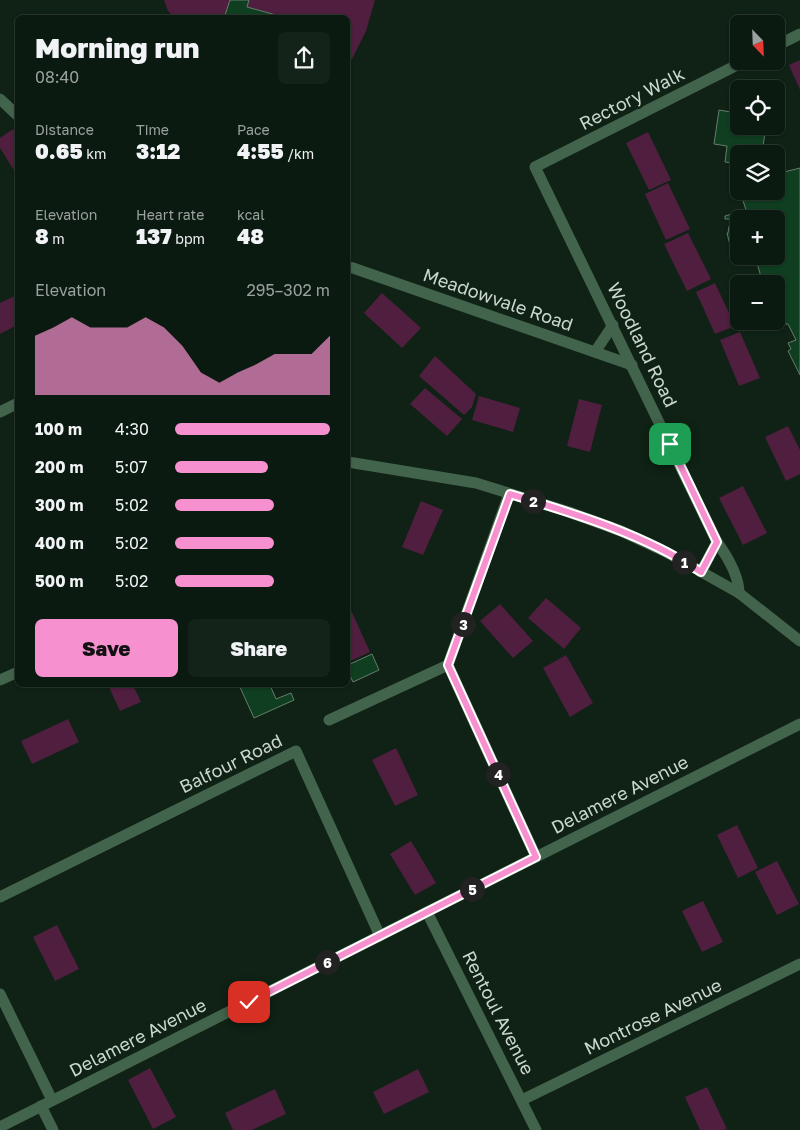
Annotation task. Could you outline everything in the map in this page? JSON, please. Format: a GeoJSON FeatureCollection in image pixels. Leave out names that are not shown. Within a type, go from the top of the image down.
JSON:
{"type":"FeatureCollection","features":[{"type":"Feature","properties":{"kind":"street"},"geometry":{"type":"LineString","coordinates":[[785,42],[800,34]]}},
{"type":"Feature","properties":{"kind":"street","name":"Rectory Walk"},"geometry":{"type":"LineString","coordinates":[[535,167],[730,69]]}},
{"type":"Feature","properties":{"kind":"street"},"geometry":{"type":"LineString","coordinates":[[0,99],[15,113]]}},
{"type":"Feature","properties":{"kind":"street","name":"Woodland Road"},"geometry":{"type":"LineString","coordinates":[[535,167],[717,542],[725,553],[733,570],[739,593]]}},
{"type":"Feature","properties":{"kind":"street","name":"Meadowvale Road"},"geometry":{"type":"LineString","coordinates":[[350,268],[632,365]]}},
{"type":"Feature","properties":{"kind":"street"},"geometry":{"type":"LineString","coordinates":[[594,352],[613,325]]}},
{"type":"Feature","properties":{"kind":"street"},"geometry":{"type":"LineString","coordinates":[[0,412],[15,404]]}},
{"type":"Feature","properties":{"kind":"street"},"geometry":{"type":"LineString","coordinates":[[350,462],[476,484],[569,512],[621,531],[666,552],[739,593],[800,641]]}},
{"type":"Feature","properties":{"kind":"street"},"geometry":{"type":"LineString","coordinates":[[510,494],[448,665],[536,857]]}},
{"type":"Feature","properties":{"kind":"street"},"geometry":{"type":"LineString","coordinates":[[701,572],[717,542]]}},
{"type":"Feature","properties":{"kind":"street"},"geometry":{"type":"LineString","coordinates":[[329,720],[448,665]]}},
{"type":"Feature","properties":{"kind":"street"},"geometry":{"type":"LineString","coordinates":[[0,680],[15,673]]}},
{"type":"Feature","properties":{"kind":"street","name":"Delamere Avenue"},"geometry":{"type":"LineString","coordinates":[[0,1126],[536,857],[799,728]]}},
{"type":"Feature","properties":{"kind":"street","name":"Balfour Road"},"geometry":{"type":"LineString","coordinates":[[0,898],[296,751],[380,936]]}},
{"type":"Feature","properties":{"kind":"street","name":"Rentoul Avenue"},"geometry":{"type":"LineString","coordinates":[[427,912],[536,1130]]}},
{"type":"Feature","properties":{"kind":"street","name":"Montrose Avenue"},"geometry":{"type":"LineString","coordinates":[[522,1100],[800,964]]}},
{"type":"Feature","properties":{"kind":"street"},"geometry":{"type":"LineString","coordinates":[[0,994],[52,1100]]}},
{"type":"Feature","properties":{"kind":"street"},"geometry":{"type":"LineString","coordinates":[[41,1106],[53,1130]]}},
{"type":"Feature","properties":{"kind":"shaded area"},"geometry":{"type":"Polygon","coordinates":[[[164,0],[375,0],[366,31],[350,60],[350,15],[172,15],[168,11],[164,0]]]}},
{"type":"Feature","properties":{"kind":"shaded area"},"geometry":{"type":"Polygon","coordinates":[[[800,60],[800,90],[789,65],[800,60]]]}},
{"type":"Feature","properties":{"kind":"shaded area"},"geometry":{"type":"Polygon","coordinates":[[[13,129],[15,132],[15,172],[0,148],[0,138],[13,129]]]}},
{"type":"Feature","properties":{"kind":"shaded area"},"geometry":{"type":"Polygon","coordinates":[[[648,132],[671,180],[649,190],[626,143],[648,132]]]}},
{"type":"Feature","properties":{"kind":"shaded area"},"geometry":{"type":"Polygon","coordinates":[[[668,183],[690,229],[666,240],[645,194],[668,183]]]}},
{"type":"Feature","properties":{"kind":"shaded area"},"geometry":{"type":"Polygon","coordinates":[[[688,233],[711,279],[687,291],[664,244],[688,233]]]}},
{"type":"Feature","properties":{"kind":"shaded area"},"geometry":{"type":"Polygon","coordinates":[[[715,283],[730,315],[730,328],[715,334],[696,292],[715,283]]]}},
{"type":"Feature","properties":{"kind":"shaded area"},"geometry":{"type":"Polygon","coordinates":[[[382,293],[421,328],[402,348],[364,313],[382,293]]]}},
{"type":"Feature","properties":{"kind":"shaded area"},"geometry":{"type":"Polygon","coordinates":[[[15,296],[15,326],[0,334],[0,303],[15,296]]]}},
{"type":"Feature","properties":{"kind":"shaded area"},"geometry":{"type":"Polygon","coordinates":[[[740,332],[760,378],[739,386],[720,340],[740,332]]]}},
{"type":"Feature","properties":{"kind":"shaded area"},"geometry":{"type":"Polygon","coordinates":[[[435,356],[476,394],[472,407],[464,415],[419,376],[435,356]]]}},
{"type":"Feature","properties":{"kind":"shaded area"},"geometry":{"type":"Polygon","coordinates":[[[425,388],[462,419],[447,436],[410,404],[425,388]]]}},
{"type":"Feature","properties":{"kind":"shaded area"},"geometry":{"type":"Polygon","coordinates":[[[479,396],[520,408],[513,432],[472,420],[479,396]]]}},
{"type":"Feature","properties":{"kind":"shaded area"},"geometry":{"type":"Polygon","coordinates":[[[579,399],[602,405],[590,452],[567,446],[579,399]]]}},
{"type":"Feature","properties":{"kind":"shaded area"},"geometry":{"type":"Polygon","coordinates":[[[788,426],[800,450],[800,474],[786,481],[765,437],[788,426]]]}},
{"type":"Feature","properties":{"kind":"shaded area"},"geometry":{"type":"Polygon","coordinates":[[[743,486],[767,533],[743,545],[719,498],[743,486]]]}},
{"type":"Feature","properties":{"kind":"shaded area"},"geometry":{"type":"Polygon","coordinates":[[[421,501],[443,510],[423,555],[402,547],[421,501]]]}},
{"type":"Feature","properties":{"kind":"shaded area"},"geometry":{"type":"Polygon","coordinates":[[[546,598],[581,628],[564,649],[528,618],[546,598]]]}},
{"type":"Feature","properties":{"kind":"shaded area"},"geometry":{"type":"Polygon","coordinates":[[[500,604],[533,641],[513,658],[480,621],[500,604]]]}},
{"type":"Feature","properties":{"kind":"shaded area"},"geometry":{"type":"Polygon","coordinates":[[[350,608],[370,652],[350,661],[350,608]]]}},
{"type":"Feature","properties":{"kind":"shaded area"},"geometry":{"type":"Polygon","coordinates":[[[566,655],[593,703],[570,717],[543,668],[566,655]]]}},
{"type":"Feature","properties":{"kind":"shaded area"},"geometry":{"type":"Polygon","coordinates":[[[109,687],[134,687],[141,702],[120,711],[109,687]]]}},
{"type":"Feature","properties":{"kind":"shaded area"},"geometry":{"type":"Polygon","coordinates":[[[68,719],[79,742],[32,764],[21,741],[68,719]]]}},
{"type":"Feature","properties":{"kind":"shaded area"},"geometry":{"type":"Polygon","coordinates":[[[396,748],[418,795],[395,806],[372,760],[396,748]]]}},
{"type":"Feature","properties":{"kind":"shaded area"},"geometry":{"type":"Polygon","coordinates":[[[737,825],[758,868],[738,878],[717,835],[737,825]]]}},
{"type":"Feature","properties":{"kind":"shaded area"},"geometry":{"type":"Polygon","coordinates":[[[411,841],[436,883],[415,895],[390,854],[411,841]]]}},
{"type":"Feature","properties":{"kind":"shaded area"},"geometry":{"type":"Polygon","coordinates":[[[777,861],[799,904],[777,915],[755,872],[777,861]]]}},
{"type":"Feature","properties":{"kind":"shaded area"},"geometry":{"type":"Polygon","coordinates":[[[703,901],[723,942],[702,952],[682,911],[703,901]]]}},
{"type":"Feature","properties":{"kind":"shaded area"},"geometry":{"type":"Polygon","coordinates":[[[57,925],[79,969],[55,981],[33,937],[57,925]]]}},
{"type":"Feature","properties":{"kind":"shaded area"},"geometry":{"type":"Polygon","coordinates":[[[150,1068],[176,1117],[153,1129],[128,1080],[150,1068]]]}},
{"type":"Feature","properties":{"kind":"shaded area"},"geometry":{"type":"Polygon","coordinates":[[[418,1069],[429,1092],[384,1114],[373,1092],[418,1069]]]}},
{"type":"Feature","properties":{"kind":"shaded area"},"geometry":{"type":"Polygon","coordinates":[[[707,1087],[727,1129],[700,1130],[685,1097],[707,1087]]]}},
{"type":"Feature","properties":{"kind":"shaded area"},"geometry":{"type":"Polygon","coordinates":[[[275,1089],[286,1114],[252,1130],[233,1130],[225,1113],[275,1089]]]}},
{"type":"Feature","properties":{"kind":"building"},"geometry":{"type":"Polygon","coordinates":[[[230,0],[249,0],[247,7],[276,15],[225,15],[230,0]]]}},
{"type":"Feature","properties":{"kind":"building"},"geometry":{"type":"Polygon","coordinates":[[[719,110],[730,112],[730,135],[765,135],[763,145],[730,145],[730,163],[725,162],[727,146],[714,144],[719,110]]]}},
{"type":"Feature","properties":{"kind":"building"},"geometry":{"type":"Polygon","coordinates":[[[800,168],[800,375],[788,351],[791,349],[788,343],[796,340],[788,324],[785,324],[785,275],[760,275],[758,265],[785,265],[785,210],[746,210],[743,200],[785,200],[785,172],[800,168]]]}},
{"type":"Feature","properties":{"kind":"building"},"geometry":{"type":"Polygon","coordinates":[[[730,215],[730,219],[725,219],[725,216],[730,215]]]}},
{"type":"Feature","properties":{"kind":"building"},"geometry":{"type":"Polygon","coordinates":[[[730,225],[730,245],[727,233],[730,225]]]}},
{"type":"Feature","properties":{"kind":"building"},"geometry":{"type":"Polygon","coordinates":[[[372,654],[379,670],[353,682],[350,675],[350,664],[372,654]]]}},
{"type":"Feature","properties":{"kind":"building"},"geometry":{"type":"Polygon","coordinates":[[[240,687],[271,687],[276,699],[291,693],[294,700],[254,718],[240,687]]]}},
{"type":"Feature","properties":{"kind":"route"},"geometry":{"type":"LineString","coordinates":[[249,1002],[536,857],[448,665],[510,494],[569,512],[621,531],[666,552],[701,572],[717,542],[670,444]]}}]}
